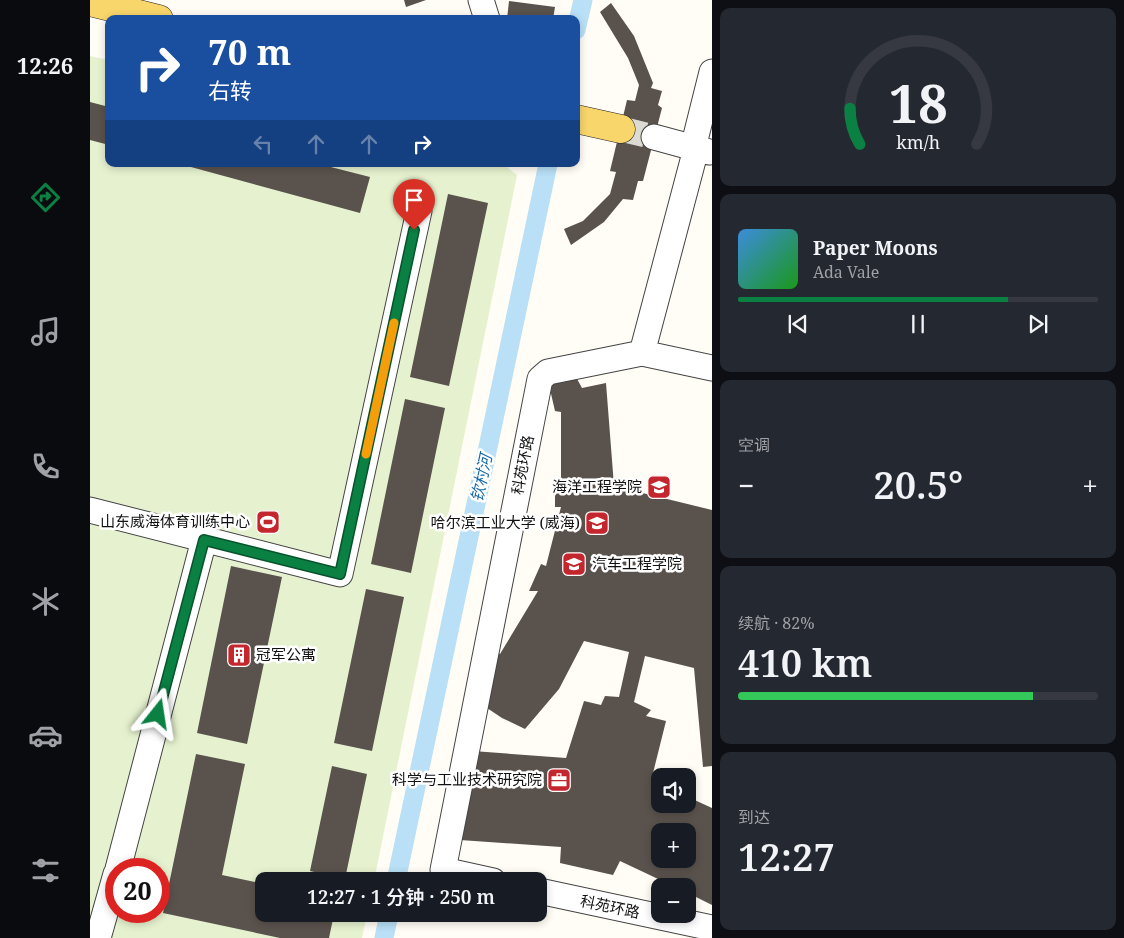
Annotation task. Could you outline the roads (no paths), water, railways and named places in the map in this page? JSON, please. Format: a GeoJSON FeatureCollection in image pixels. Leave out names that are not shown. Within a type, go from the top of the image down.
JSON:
{"type":"FeatureCollection","features":[{"type":"Feature","properties":{"kind":"main road"},"geometry":{"type":"LineString","coordinates":[[90,2],[143,15]]}},
{"type":"Feature","properties":{"kind":"main road"},"geometry":{"type":"LineString","coordinates":[[582,120],[621,130]]}},
{"type":"Feature","properties":{"kind":"street"},"geometry":{"type":"LineString","coordinates":[[481,0],[485,15]]}},
{"type":"Feature","properties":{"kind":"street"},"geometry":{"type":"LineString","coordinates":[[712,72],[700,150],[642,353],[712,368]]}},
{"type":"Feature","properties":{"kind":"street"},"geometry":{"type":"LineString","coordinates":[[654,137],[700,150]]}},
{"type":"Feature","properties":{"kind":"street"},"geometry":{"type":"LineString","coordinates":[[90,510],[340,574],[419,211]]}},
{"type":"Feature","properties":{"kind":"street","name":"科苑环路"},"geometry":{"type":"LineString","coordinates":[[452,872],[443,870],[540,379],[548,372],[642,353]]}},
{"type":"Feature","properties":{"kind":"street"},"geometry":{"type":"LineString","coordinates":[[121,858],[204,540]]}},
{"type":"Feature","properties":{"kind":"street","name":"科苑环路"},"geometry":{"type":"LineString","coordinates":[[547,893],[712,928]]}},
{"type":"Feature","properties":{"kind":"street"},"geometry":{"type":"LineString","coordinates":[[98,938],[105,913]]}},
{"type":"Feature","properties":{"kind":"waterway","name":"钦村河"},"geometry":{"type":"LineString","coordinates":[[580,15],[583,0]]}},
{"type":"Feature","properties":{"kind":"waterway","name":"钦村河"},"geometry":{"type":"LineString","coordinates":[[398,872],[547,167]]}},
{"type":"Feature","properties":{"kind":"waterway","name":"钦村河"},"geometry":{"type":"LineString","coordinates":[[384,938],[387,922]]}},
{"type":"Feature","properties":{"kind":"tunnel"},"geometry":{"type":"LineString","coordinates":[[621,129],[654,137]]}},
{"type":"Feature","properties":{"kind":"place","name":"海洋工程学院"},"geometry":{"type":"Point","coordinates":[659,487]}},
{"type":"Feature","properties":{"kind":"place","name":"山东威海体育训练中心"},"geometry":{"type":"Point","coordinates":[268,522]}},
{"type":"Feature","properties":{"kind":"place","name":"哈尔滨工业大学 (威海)"},"geometry":{"type":"Point","coordinates":[597,523]}},
{"type":"Feature","properties":{"kind":"place","name":"汽车工程学院"},"geometry":{"type":"Point","coordinates":[574,564]}},
{"type":"Feature","properties":{"kind":"place","name":"冠军公寓"},"geometry":{"type":"Point","coordinates":[239,655]}},
{"type":"Feature","properties":{"kind":"place","name":"科学与工业技术研究院"},"geometry":{"type":"Point","coordinates":[559,780]}}]}
